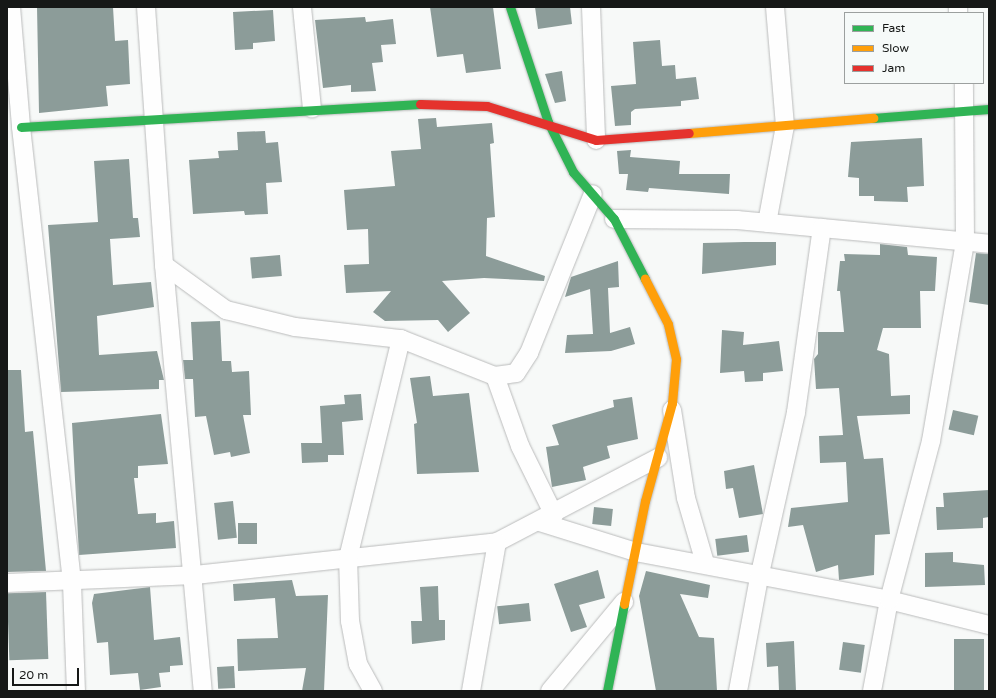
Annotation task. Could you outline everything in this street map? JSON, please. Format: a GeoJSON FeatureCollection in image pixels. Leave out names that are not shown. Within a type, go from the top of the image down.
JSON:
{"type":"FeatureCollection","features":[{"type":"Feature","properties":{"kind":"street"},"geometry":{"type":"LineString","coordinates":[[11,7],[21,126],[72,582],[76,691]]}},
{"type":"Feature","properties":{"kind":"street"},"geometry":{"type":"LineString","coordinates":[[146,7],[164,265],[195,575],[204,691]]}},
{"type":"Feature","properties":{"kind":"street"},"geometry":{"type":"LineString","coordinates":[[302,7],[312,109]]}},
{"type":"Feature","properties":{"kind":"street"},"geometry":{"type":"LineString","coordinates":[[510,7],[548,122],[573,172],[614,219],[668,324],[676,358],[672,403],[645,501],[607,691]]}},
{"type":"Feature","properties":{"kind":"street"},"geometry":{"type":"LineString","coordinates":[[591,7],[596,140]]}},
{"type":"Feature","properties":{"kind":"street"},"geometry":{"type":"LineString","coordinates":[[767,223],[785,126],[774,7]]}},
{"type":"Feature","properties":{"kind":"street"},"geometry":{"type":"LineString","coordinates":[[872,691],[889,600],[931,441],[965,242],[966,110],[964,84]]}},
{"type":"Feature","properties":{"kind":"street"},"geometry":{"type":"LineString","coordinates":[[21,126],[421,104],[487,106],[548,122],[596,140],[989,109]]}},
{"type":"Feature","properties":{"kind":"street"},"geometry":{"type":"LineString","coordinates":[[164,265],[226,310],[295,327],[401,339],[494,376],[516,373],[529,353],[593,194]]}},
{"type":"Feature","properties":{"kind":"street"},"geometry":{"type":"LineString","coordinates":[[614,219],[767,223],[989,244]]}},
{"type":"Feature","properties":{"kind":"street"},"geometry":{"type":"LineString","coordinates":[[738,691],[759,578],[796,412],[822,228]]}},
{"type":"Feature","properties":{"kind":"street"},"geometry":{"type":"LineString","coordinates":[[373,691],[358,664],[350,621],[348,558],[401,339]]}},
{"type":"Feature","properties":{"kind":"street"},"geometry":{"type":"LineString","coordinates":[[494,376],[547,518],[636,552],[706,563],[759,578],[889,600],[989,625]]}},
{"type":"Feature","properties":{"kind":"street"},"geometry":{"type":"LineString","coordinates":[[672,403],[680,470],[706,563]]}},
{"type":"Feature","properties":{"kind":"street"},"geometry":{"type":"LineString","coordinates":[[7,583],[72,582],[195,575],[497,542],[547,518],[658,458]]}},
{"type":"Feature","properties":{"kind":"street"},"geometry":{"type":"LineString","coordinates":[[471,691],[497,542]]}},
{"type":"Feature","properties":{"kind":"street"},"geometry":{"type":"LineString","coordinates":[[550,691],[624,602]]}},
{"type":"Feature","properties":{"kind":"building"},"geometry":{"type":"Polygon","coordinates":[[[37,7],[113,7],[115,41],[128,40],[130,84],[106,86],[108,106],[39,113],[37,7]]]}},
{"type":"Feature","properties":{"kind":"building"},"geometry":{"type":"Polygon","coordinates":[[[430,7],[493,7],[501,69],[466,73],[463,54],[437,57],[430,7]]]}},
{"type":"Feature","properties":{"kind":"building"},"geometry":{"type":"Polygon","coordinates":[[[535,7],[570,7],[572,24],[538,29],[535,7]]]}},
{"type":"Feature","properties":{"kind":"building"},"geometry":{"type":"Polygon","coordinates":[[[273,10],[275,41],[253,43],[253,49],[235,50],[233,12],[273,10]]]}},
{"type":"Feature","properties":{"kind":"building"},"geometry":{"type":"Polygon","coordinates":[[[365,17],[366,22],[393,19],[396,44],[381,45],[383,62],[372,63],[376,91],[351,92],[351,85],[323,88],[315,20],[365,17]]]}},
{"type":"Feature","properties":{"kind":"building"},"geometry":{"type":"Polygon","coordinates":[[[660,40],[662,66],[675,65],[676,79],[696,77],[699,99],[681,101],[681,106],[635,109],[631,112],[631,125],[615,126],[611,86],[636,84],[633,42],[660,40]]]}},
{"type":"Feature","properties":{"kind":"building"},"geometry":{"type":"Polygon","coordinates":[[[562,71],[566,101],[555,103],[545,74],[562,71]]]}},
{"type":"Feature","properties":{"kind":"building"},"geometry":{"type":"Polygon","coordinates":[[[436,118],[437,127],[492,123],[494,143],[490,144],[495,217],[487,218],[486,256],[545,276],[544,281],[484,278],[442,281],[470,313],[448,332],[438,320],[385,321],[373,312],[391,291],[346,293],[344,265],[369,264],[368,229],[347,230],[344,190],[395,186],[391,151],[421,149],[418,119],[436,118]]]}},
{"type":"Feature","properties":{"kind":"building"},"geometry":{"type":"Polygon","coordinates":[[[265,131],[266,143],[278,142],[282,182],[266,183],[268,214],[245,215],[244,211],[193,214],[189,160],[219,158],[218,151],[238,150],[237,132],[265,131]]]}},
{"type":"Feature","properties":{"kind":"building"},"geometry":{"type":"Polygon","coordinates":[[[922,138],[924,186],[907,187],[908,202],[874,201],[874,196],[859,196],[859,178],[848,177],[851,142],[922,138]]]}},
{"type":"Feature","properties":{"kind":"building"},"geometry":{"type":"Polygon","coordinates":[[[631,150],[630,157],[680,161],[679,174],[730,174],[729,194],[649,188],[648,192],[626,190],[628,174],[619,174],[617,151],[631,150]]]}},
{"type":"Feature","properties":{"kind":"building"},"geometry":{"type":"Polygon","coordinates":[[[129,159],[133,218],[138,218],[140,237],[110,239],[113,285],[151,282],[154,307],[97,316],[99,355],[157,351],[164,380],[159,380],[159,389],[61,392],[48,225],[98,222],[94,161],[129,159]]]}},
{"type":"Feature","properties":{"kind":"building"},"geometry":{"type":"Polygon","coordinates":[[[776,242],[776,265],[702,274],[703,243],[776,242]]]}},
{"type":"Feature","properties":{"kind":"building"},"geometry":{"type":"Polygon","coordinates":[[[880,244],[907,247],[908,255],[937,257],[935,291],[920,291],[921,328],[883,328],[877,350],[889,354],[891,396],[910,395],[910,414],[857,416],[864,459],[883,458],[890,534],[875,535],[874,575],[839,580],[838,565],[816,572],[803,525],[788,527],[791,508],[848,502],[846,462],[820,463],[819,436],[843,435],[839,388],[816,389],[814,359],[818,354],[818,332],[844,332],[840,291],[837,291],[840,261],[845,261],[844,254],[880,255],[880,244]]]}},
{"type":"Feature","properties":{"kind":"building"},"geometry":{"type":"Polygon","coordinates":[[[976,253],[989,254],[989,305],[969,302],[976,253]]]}},
{"type":"Feature","properties":{"kind":"building"},"geometry":{"type":"Polygon","coordinates":[[[280,255],[282,276],[252,279],[250,258],[280,255]]]}},
{"type":"Feature","properties":{"kind":"building"},"geometry":{"type":"Polygon","coordinates":[[[618,261],[619,287],[608,288],[610,333],[630,327],[635,344],[611,351],[565,353],[567,335],[593,334],[590,289],[565,297],[571,277],[618,261]]]}},
{"type":"Feature","properties":{"kind":"building"},"geometry":{"type":"Polygon","coordinates":[[[220,321],[222,361],[231,361],[232,372],[249,371],[251,415],[243,415],[250,453],[231,457],[230,452],[214,455],[206,416],[195,417],[193,379],[185,379],[183,360],[193,360],[191,322],[220,321]]]}},
{"type":"Feature","properties":{"kind":"building"},"geometry":{"type":"Polygon","coordinates":[[[722,330],[744,332],[743,345],[779,341],[783,371],[763,373],[763,381],[745,382],[744,371],[720,373],[722,330]]]}},
{"type":"Feature","properties":{"kind":"building"},"geometry":{"type":"Polygon","coordinates":[[[7,370],[21,370],[25,432],[33,431],[46,571],[7,572],[7,370]]]}},
{"type":"Feature","properties":{"kind":"building"},"geometry":{"type":"Polygon","coordinates":[[[430,376],[433,396],[469,393],[479,472],[417,474],[414,424],[417,423],[410,378],[430,376]]]}},
{"type":"Feature","properties":{"kind":"building"},"geometry":{"type":"Polygon","coordinates":[[[361,394],[363,420],[342,422],[344,455],[328,455],[328,462],[302,463],[301,443],[322,443],[320,406],[345,404],[344,395],[361,394]]]}},
{"type":"Feature","properties":{"kind":"building"},"geometry":{"type":"Polygon","coordinates":[[[632,397],[638,439],[607,446],[610,458],[583,467],[586,480],[552,487],[546,447],[559,445],[552,425],[614,407],[613,400],[632,397]]]}},
{"type":"Feature","properties":{"kind":"building"},"geometry":{"type":"Polygon","coordinates":[[[953,410],[978,416],[974,435],[949,429],[953,410]]]}},
{"type":"Feature","properties":{"kind":"building"},"geometry":{"type":"Polygon","coordinates":[[[161,414],[168,464],[138,466],[138,478],[134,478],[138,514],[156,513],[156,523],[174,521],[176,548],[79,555],[72,423],[161,414]]]}},
{"type":"Feature","properties":{"kind":"building"},"geometry":{"type":"Polygon","coordinates":[[[754,465],[763,514],[739,518],[733,488],[726,489],[724,471],[754,465]]]}},
{"type":"Feature","properties":{"kind":"building"},"geometry":{"type":"Polygon","coordinates":[[[989,490],[989,517],[983,518],[983,528],[937,530],[936,507],[944,507],[943,493],[989,490]]]}},
{"type":"Feature","properties":{"kind":"building"},"geometry":{"type":"Polygon","coordinates":[[[233,501],[237,538],[218,540],[214,503],[233,501]]]}},
{"type":"Feature","properties":{"kind":"building"},"geometry":{"type":"Polygon","coordinates":[[[594,507],[613,509],[611,526],[592,524],[594,507]]]}},
{"type":"Feature","properties":{"kind":"building"},"geometry":{"type":"Polygon","coordinates":[[[238,523],[257,523],[257,544],[238,544],[238,523]]]}},
{"type":"Feature","properties":{"kind":"building"},"geometry":{"type":"Polygon","coordinates":[[[747,535],[749,552],[717,556],[715,539],[747,535]]]}},
{"type":"Feature","properties":{"kind":"building"},"geometry":{"type":"Polygon","coordinates":[[[953,552],[953,562],[984,565],[985,585],[925,587],[925,553],[953,552]]]}},
{"type":"Feature","properties":{"kind":"building"},"geometry":{"type":"Polygon","coordinates":[[[598,570],[605,598],[579,605],[587,627],[571,632],[554,584],[598,570]]]}},
{"type":"Feature","properties":{"kind":"building"},"geometry":{"type":"Polygon","coordinates":[[[646,571],[710,585],[708,598],[680,594],[699,637],[714,638],[717,691],[656,691],[639,596],[646,571]]]}},
{"type":"Feature","properties":{"kind":"building"},"geometry":{"type":"Polygon","coordinates":[[[292,580],[296,596],[328,595],[324,691],[302,691],[306,668],[238,671],[237,639],[278,638],[275,598],[234,601],[233,584],[292,580]]]}},
{"type":"Feature","properties":{"kind":"building"},"geometry":{"type":"Polygon","coordinates":[[[438,586],[439,620],[445,620],[445,640],[412,644],[411,621],[422,621],[420,587],[438,586]]]}},
{"type":"Feature","properties":{"kind":"building"},"geometry":{"type":"Polygon","coordinates":[[[150,587],[154,640],[180,637],[183,665],[170,666],[170,672],[159,673],[161,687],[140,690],[138,673],[110,675],[108,642],[97,643],[92,603],[94,594],[150,587]]]}},
{"type":"Feature","properties":{"kind":"building"},"geometry":{"type":"Polygon","coordinates":[[[46,592],[48,659],[9,660],[7,593],[46,592]]]}},
{"type":"Feature","properties":{"kind":"building"},"geometry":{"type":"Polygon","coordinates":[[[529,603],[531,621],[499,624],[497,606],[529,603]]]}},
{"type":"Feature","properties":{"kind":"building"},"geometry":{"type":"Polygon","coordinates":[[[954,639],[984,639],[984,691],[954,691],[954,639]]]}},
{"type":"Feature","properties":{"kind":"building"},"geometry":{"type":"Polygon","coordinates":[[[794,641],[796,691],[779,691],[778,666],[767,667],[766,643],[794,641]]]}},
{"type":"Feature","properties":{"kind":"building"},"geometry":{"type":"Polygon","coordinates":[[[843,642],[865,645],[861,673],[839,670],[843,642]]]}},
{"type":"Feature","properties":{"kind":"building"},"geometry":{"type":"Polygon","coordinates":[[[234,666],[235,688],[218,689],[217,667],[234,666]]]}},
{"type":"Feature","properties":{"kind":"traffic: fast"},"geometry":{"type":"LineString","coordinates":[[510,7],[548,122],[573,172],[614,219],[645,279]]}},
{"type":"Feature","properties":{"kind":"traffic: fast"},"geometry":{"type":"LineString","coordinates":[[21,127],[420,104]]}},
{"type":"Feature","properties":{"kind":"traffic: fast"},"geometry":{"type":"LineString","coordinates":[[873,118],[989,109]]}},
{"type":"Feature","properties":{"kind":"traffic: fast"},"geometry":{"type":"LineString","coordinates":[[607,691],[624,604]]}},
{"type":"Feature","properties":{"kind":"traffic: slow"},"geometry":{"type":"LineString","coordinates":[[689,133],[873,118]]}},
{"type":"Feature","properties":{"kind":"traffic: slow"},"geometry":{"type":"LineString","coordinates":[[624,604],[645,501],[672,403],[676,359],[668,324],[645,279]]}},
{"type":"Feature","properties":{"kind":"traffic: jam"},"geometry":{"type":"LineString","coordinates":[[420,104],[487,106],[596,140],[689,133]]}}]}
